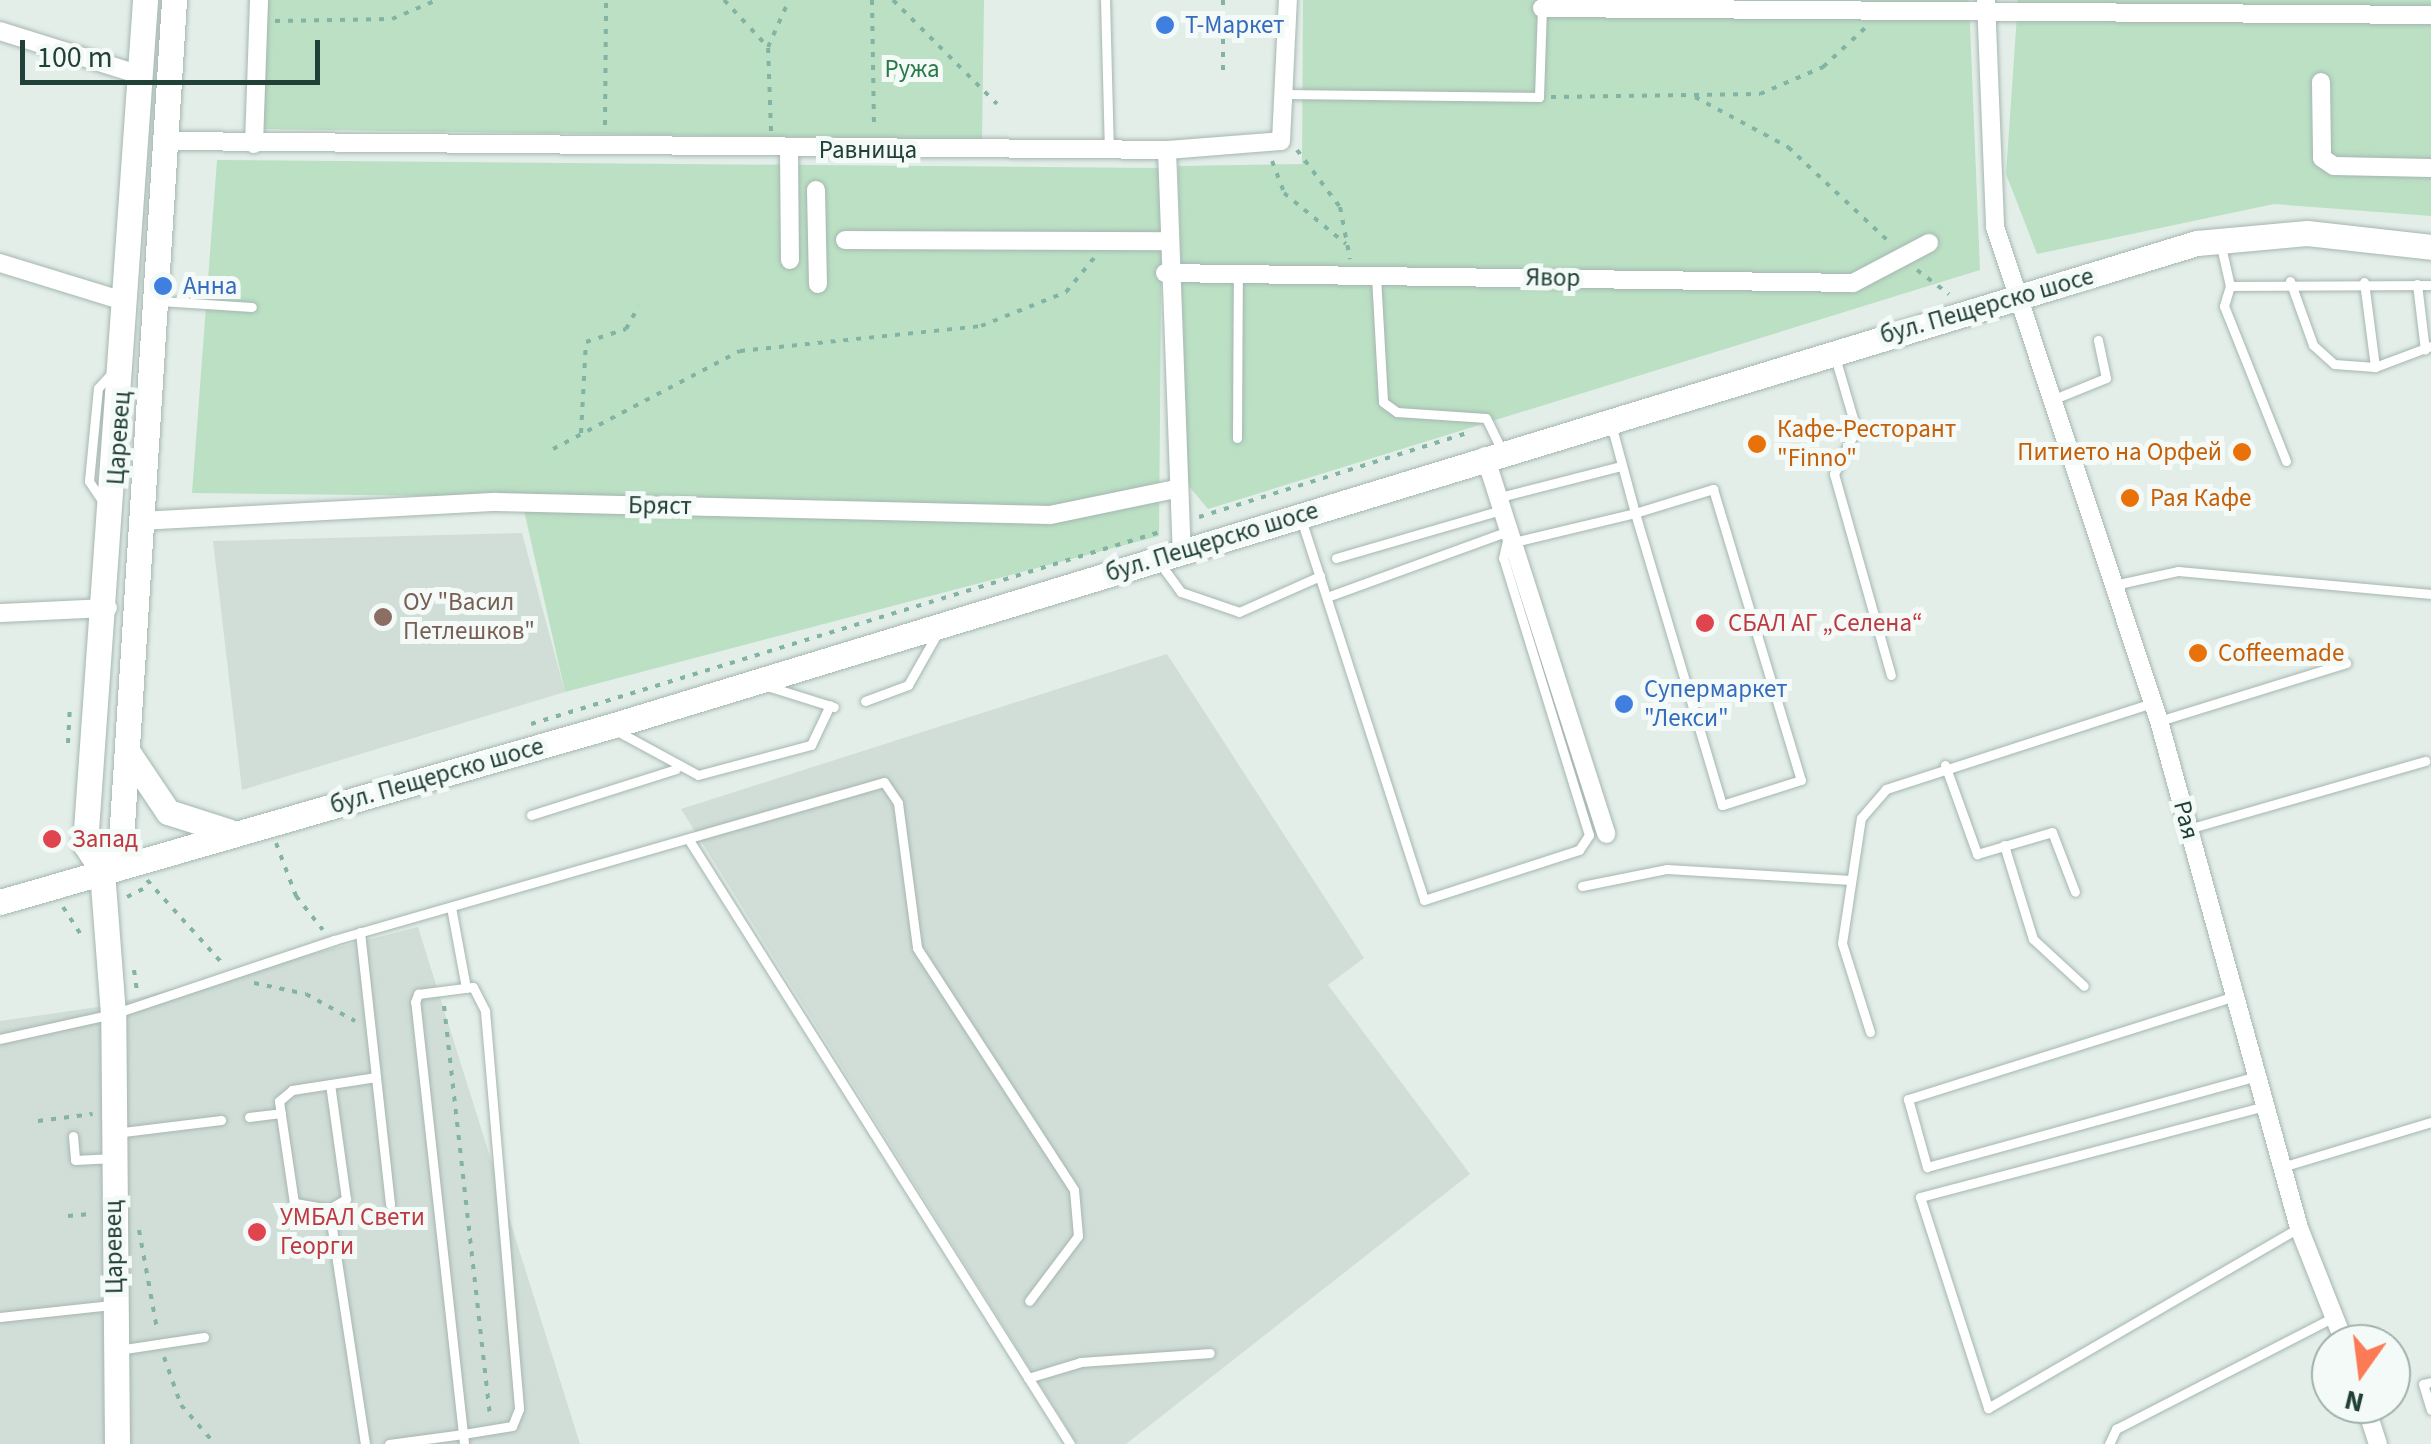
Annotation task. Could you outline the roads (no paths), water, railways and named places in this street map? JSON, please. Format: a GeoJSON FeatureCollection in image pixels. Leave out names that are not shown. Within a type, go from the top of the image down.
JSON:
{"type":"FeatureCollection","features":[{"type":"Feature","properties":{"kind":"main road","name":"Царевец"},"geometry":{"type":"LineString","coordinates":[[117,1444],[113,1014],[102,870],[84,844],[108,608],[145,0]]}},
{"type":"Feature","properties":{"kind":"main road","name":"Царевец"},"geometry":{"type":"LineString","coordinates":[[102,870],[121,842],[174,0]]}},
{"type":"Feature","properties":{"kind":"main road","name":"бул. Пещерско шосе"},"geometry":{"type":"LineString","coordinates":[[0,902],[755,683],[1832,349],[2219,240],[2307,234],[2431,247]]}},
{"type":"Feature","properties":{"kind":"main road"},"geometry":{"type":"LineString","coordinates":[[126,746],[168,812],[256,828]]}},
{"type":"Feature","properties":{"kind":"street"},"geometry":{"type":"LineString","coordinates":[[254,144],[258,0]]}},
{"type":"Feature","properties":{"kind":"street"},"geometry":{"type":"LineString","coordinates":[[1288,0],[1288,94]]}},
{"type":"Feature","properties":{"kind":"street"},"geometry":{"type":"LineString","coordinates":[[1542,4],[1883,11],[1986,6],[2431,15]]}},
{"type":"Feature","properties":{"kind":"street"},"geometry":{"type":"LineString","coordinates":[[1986,6],[1987,188],[2021,297]]}},
{"type":"Feature","properties":{"kind":"street"},"geometry":{"type":"LineString","coordinates":[[0,31],[140,76]]}},
{"type":"Feature","properties":{"kind":"street"},"geometry":{"type":"LineString","coordinates":[[2321,82],[2322,158],[2334,166],[2431,168]]}},
{"type":"Feature","properties":{"kind":"street","name":"Равнища"},"geometry":{"type":"LineString","coordinates":[[165,141],[780,150],[1167,150],[1276,141],[1288,94]]}},
{"type":"Feature","properties":{"kind":"street"},"geometry":{"type":"LineString","coordinates":[[780,150],[790,252],[816,246]]}},
{"type":"Feature","properties":{"kind":"street"},"geometry":{"type":"LineString","coordinates":[[1167,150],[1166,273],[1178,525],[1170,557]]}},
{"type":"Feature","properties":{"kind":"street"},"geometry":{"type":"LineString","coordinates":[[816,190],[818,284]]}},
{"type":"Feature","properties":{"kind":"street"},"geometry":{"type":"LineString","coordinates":[[845,240],[1166,241]]}},
{"type":"Feature","properties":{"kind":"street","name":"Явор"},"geometry":{"type":"LineString","coordinates":[[1166,273],[1853,283],[1907,262],[1928,243]]}},
{"type":"Feature","properties":{"kind":"street"},"geometry":{"type":"LineString","coordinates":[[0,263],[127,302]]}},
{"type":"Feature","properties":{"kind":"street","name":"Рая"},"geometry":{"type":"LineString","coordinates":[[2021,297],[2156,712],[2299,1228],[2339,1324]]}},
{"type":"Feature","properties":{"kind":"street"},"geometry":{"type":"LineString","coordinates":[[1494,454],[1502,503],[1606,834]]}},
{"type":"Feature","properties":{"kind":"street","name":"Бряст"},"geometry":{"type":"LineString","coordinates":[[140,521],[496,502],[1050,515],[1176,488]]}},
{"type":"Feature","properties":{"kind":"street"},"geometry":{"type":"LineString","coordinates":[[0,613],[108,608]]}},
{"type":"Feature","properties":{"kind":"lane"},"geometry":{"type":"LineString","coordinates":[[1106,0],[1109,150]]}},
{"type":"Feature","properties":{"kind":"lane"},"geometry":{"type":"LineString","coordinates":[[1288,94],[1539,97],[1542,4]]}},
{"type":"Feature","properties":{"kind":"lane"},"geometry":{"type":"LineString","coordinates":[[2219,240],[2230,286],[2224,306],[2286,460]]}},
{"type":"Feature","properties":{"kind":"lane"},"geometry":{"type":"LineString","coordinates":[[1237,438],[1238,274]]}},
{"type":"Feature","properties":{"kind":"lane"},"geometry":{"type":"LineString","coordinates":[[1376,276],[1383,402],[1397,412],[1472,414],[1492,425],[1494,454]]}},
{"type":"Feature","properties":{"kind":"lane"},"geometry":{"type":"LineString","coordinates":[[2230,286],[2290,281],[2431,285]]}},
{"type":"Feature","properties":{"kind":"lane"},"geometry":{"type":"LineString","coordinates":[[2290,281],[2313,344],[2334,364],[2375,367],[2428,348],[2418,284]]}},
{"type":"Feature","properties":{"kind":"lane"},"geometry":{"type":"LineString","coordinates":[[2364,282],[2375,367]]}},
{"type":"Feature","properties":{"kind":"lane"},"geometry":{"type":"LineString","coordinates":[[155,301],[252,307]]}},
{"type":"Feature","properties":{"kind":"lane"},"geometry":{"type":"LineString","coordinates":[[2054,399],[2106,378],[2098,340]]}},
{"type":"Feature","properties":{"kind":"lane"},"geometry":{"type":"LineString","coordinates":[[1832,349],[1856,428],[1834,474],[1891,675]]}},
{"type":"Feature","properties":{"kind":"lane"},"geometry":{"type":"LineString","coordinates":[[1327,596],[1512,536],[1635,513],[1713,490],[1801,780],[1722,805],[1635,513],[1609,417]]}},
{"type":"Feature","properties":{"kind":"lane"},"geometry":{"type":"LineString","coordinates":[[1336,558],[1622,466]]}},
{"type":"Feature","properties":{"kind":"lane"},"geometry":{"type":"LineString","coordinates":[[1300,516],[1424,900],[1579,850],[1589,835],[1503,558],[1512,536]]}},
{"type":"Feature","properties":{"kind":"lane"},"geometry":{"type":"LineString","coordinates":[[1170,557],[1181,592],[1239,612],[1320,576]]}},
{"type":"Feature","properties":{"kind":"lane"},"geometry":{"type":"LineString","coordinates":[[2114,585],[2178,571],[2431,594]]}},
{"type":"Feature","properties":{"kind":"lane"},"geometry":{"type":"LineString","coordinates":[[865,701],[908,685],[942,624]]}},
{"type":"Feature","properties":{"kind":"lane"},"geometry":{"type":"LineString","coordinates":[[1870,1032],[1842,943],[1861,818],[1886,789],[1946,765],[2346,663]]}},
{"type":"Feature","properties":{"kind":"lane"},"geometry":{"type":"LineString","coordinates":[[531,816],[676,770],[718,772],[811,745],[832,706],[755,683]]}},
{"type":"Feature","properties":{"kind":"lane"},"geometry":{"type":"LineString","coordinates":[[611,726],[676,770]]}},
{"type":"Feature","properties":{"kind":"lane"},"geometry":{"type":"LineString","coordinates":[[2188,830],[2425,761]]}},
{"type":"Feature","properties":{"kind":"lane"},"geometry":{"type":"LineString","coordinates":[[1946,765],[1977,854],[2052,832],[2076,892]]}},
{"type":"Feature","properties":{"kind":"lane"},"geometry":{"type":"LineString","coordinates":[[0,1039],[113,1014],[334,940],[689,840],[869,781],[894,790],[917,948],[1074,1190],[1078,1236],[1028,1301]]}},
{"type":"Feature","properties":{"kind":"lane"},"geometry":{"type":"LineString","coordinates":[[689,840],[1070,1444]]}},
{"type":"Feature","properties":{"kind":"lane"},"geometry":{"type":"LineString","coordinates":[[2004,845],[2033,939],[2084,986]]}},
{"type":"Feature","properties":{"kind":"lane"},"geometry":{"type":"LineString","coordinates":[[1582,886],[1667,868],[1852,880]]}},
{"type":"Feature","properties":{"kind":"lane"},"geometry":{"type":"LineString","coordinates":[[450,907],[466,988]]}},
{"type":"Feature","properties":{"kind":"lane"},"geometry":{"type":"LineString","coordinates":[[360,932],[390,1204]]}},
{"type":"Feature","properties":{"kind":"lane"},"geometry":{"type":"LineString","coordinates":[[389,1444],[464,1439],[512,1426],[519,1393],[485,1011],[481,994],[466,988],[442,991],[415,1002],[464,1439]]}},
{"type":"Feature","properties":{"kind":"lane"},"geometry":{"type":"LineString","coordinates":[[2235,996],[1908,1099],[1927,1167],[2257,1076]]}},
{"type":"Feature","properties":{"kind":"lane"},"geometry":{"type":"LineString","coordinates":[[330,1084],[346,1199],[328,1208],[294,1203],[280,1113],[283,1094],[330,1084],[376,1077]]}},
{"type":"Feature","properties":{"kind":"lane"},"geometry":{"type":"LineString","coordinates":[[2265,1106],[1920,1198],[1988,1408],[2299,1228]]}},
{"type":"Feature","properties":{"kind":"lane"},"geometry":{"type":"LineString","coordinates":[[249,1116],[280,1113]]}},
{"type":"Feature","properties":{"kind":"lane"},"geometry":{"type":"LineString","coordinates":[[73,1136],[75,1160],[112,1134],[221,1120]]}},
{"type":"Feature","properties":{"kind":"lane"},"geometry":{"type":"LineString","coordinates":[[2282,1168],[2431,1122]]}},
{"type":"Feature","properties":{"kind":"lane"},"geometry":{"type":"LineString","coordinates":[[328,1208],[365,1444]]}},
{"type":"Feature","properties":{"kind":"lane"},"geometry":{"type":"LineString","coordinates":[[0,1317],[115,1305]]}},
{"type":"Feature","properties":{"kind":"lane"},"geometry":{"type":"LineString","coordinates":[[2109,1444],[2116,1429],[2336,1316]]}},
{"type":"Feature","properties":{"kind":"lane"},"geometry":{"type":"LineString","coordinates":[[116,1350],[204,1337]]}},
{"type":"Feature","properties":{"kind":"lane"},"geometry":{"type":"LineString","coordinates":[[1028,1378],[1082,1362],[1210,1353]]}},
{"type":"Feature","properties":{"kind":"lane"},"geometry":{"type":"LineString","coordinates":[[2431,1382],[2423,1384],[2431,1410]]}},
{"type":"Feature","properties":{"kind":"place","name":"Т-Маркет"},"geometry":{"type":"Point","coordinates":[1165,25]}},
{"type":"Feature","properties":{"kind":"place","name":"Анна"},"geometry":{"type":"Point","coordinates":[163,286]}},
{"type":"Feature","properties":{"kind":"place","name":"Кафе-Ресторант \"Finno\""},"geometry":{"type":"Point","coordinates":[1757,444]}},
{"type":"Feature","properties":{"kind":"place","name":"Питието на Орфей"},"geometry":{"type":"Point","coordinates":[2242,452]}},
{"type":"Feature","properties":{"kind":"place","name":"Рая Кафе"},"geometry":{"type":"Point","coordinates":[2130,498]}},
{"type":"Feature","properties":{"kind":"place","name":"ОУ \"Васил Петлешков\""},"geometry":{"type":"Point","coordinates":[383,617]}},
{"type":"Feature","properties":{"kind":"place","name":"СБАЛ АГ „Селена“"},"geometry":{"type":"Point","coordinates":[1705,623]}},
{"type":"Feature","properties":{"kind":"place","name":"Coffeemade"},"geometry":{"type":"Point","coordinates":[2198,653]}},
{"type":"Feature","properties":{"kind":"place","name":"Супермаркет \"Лекси\""},"geometry":{"type":"Point","coordinates":[1624,704]}},
{"type":"Feature","properties":{"kind":"place","name":"Запад"},"geometry":{"type":"Point","coordinates":[52,839]}},
{"type":"Feature","properties":{"kind":"place","name":"УМБАЛ Свети Георги"},"geometry":{"type":"Point","coordinates":[257,1232]}},
{"type":"Feature","properties":{"kind":"park label","name":"Ружа"},"geometry":{"type":"Point","coordinates":[912,69]}}]}
